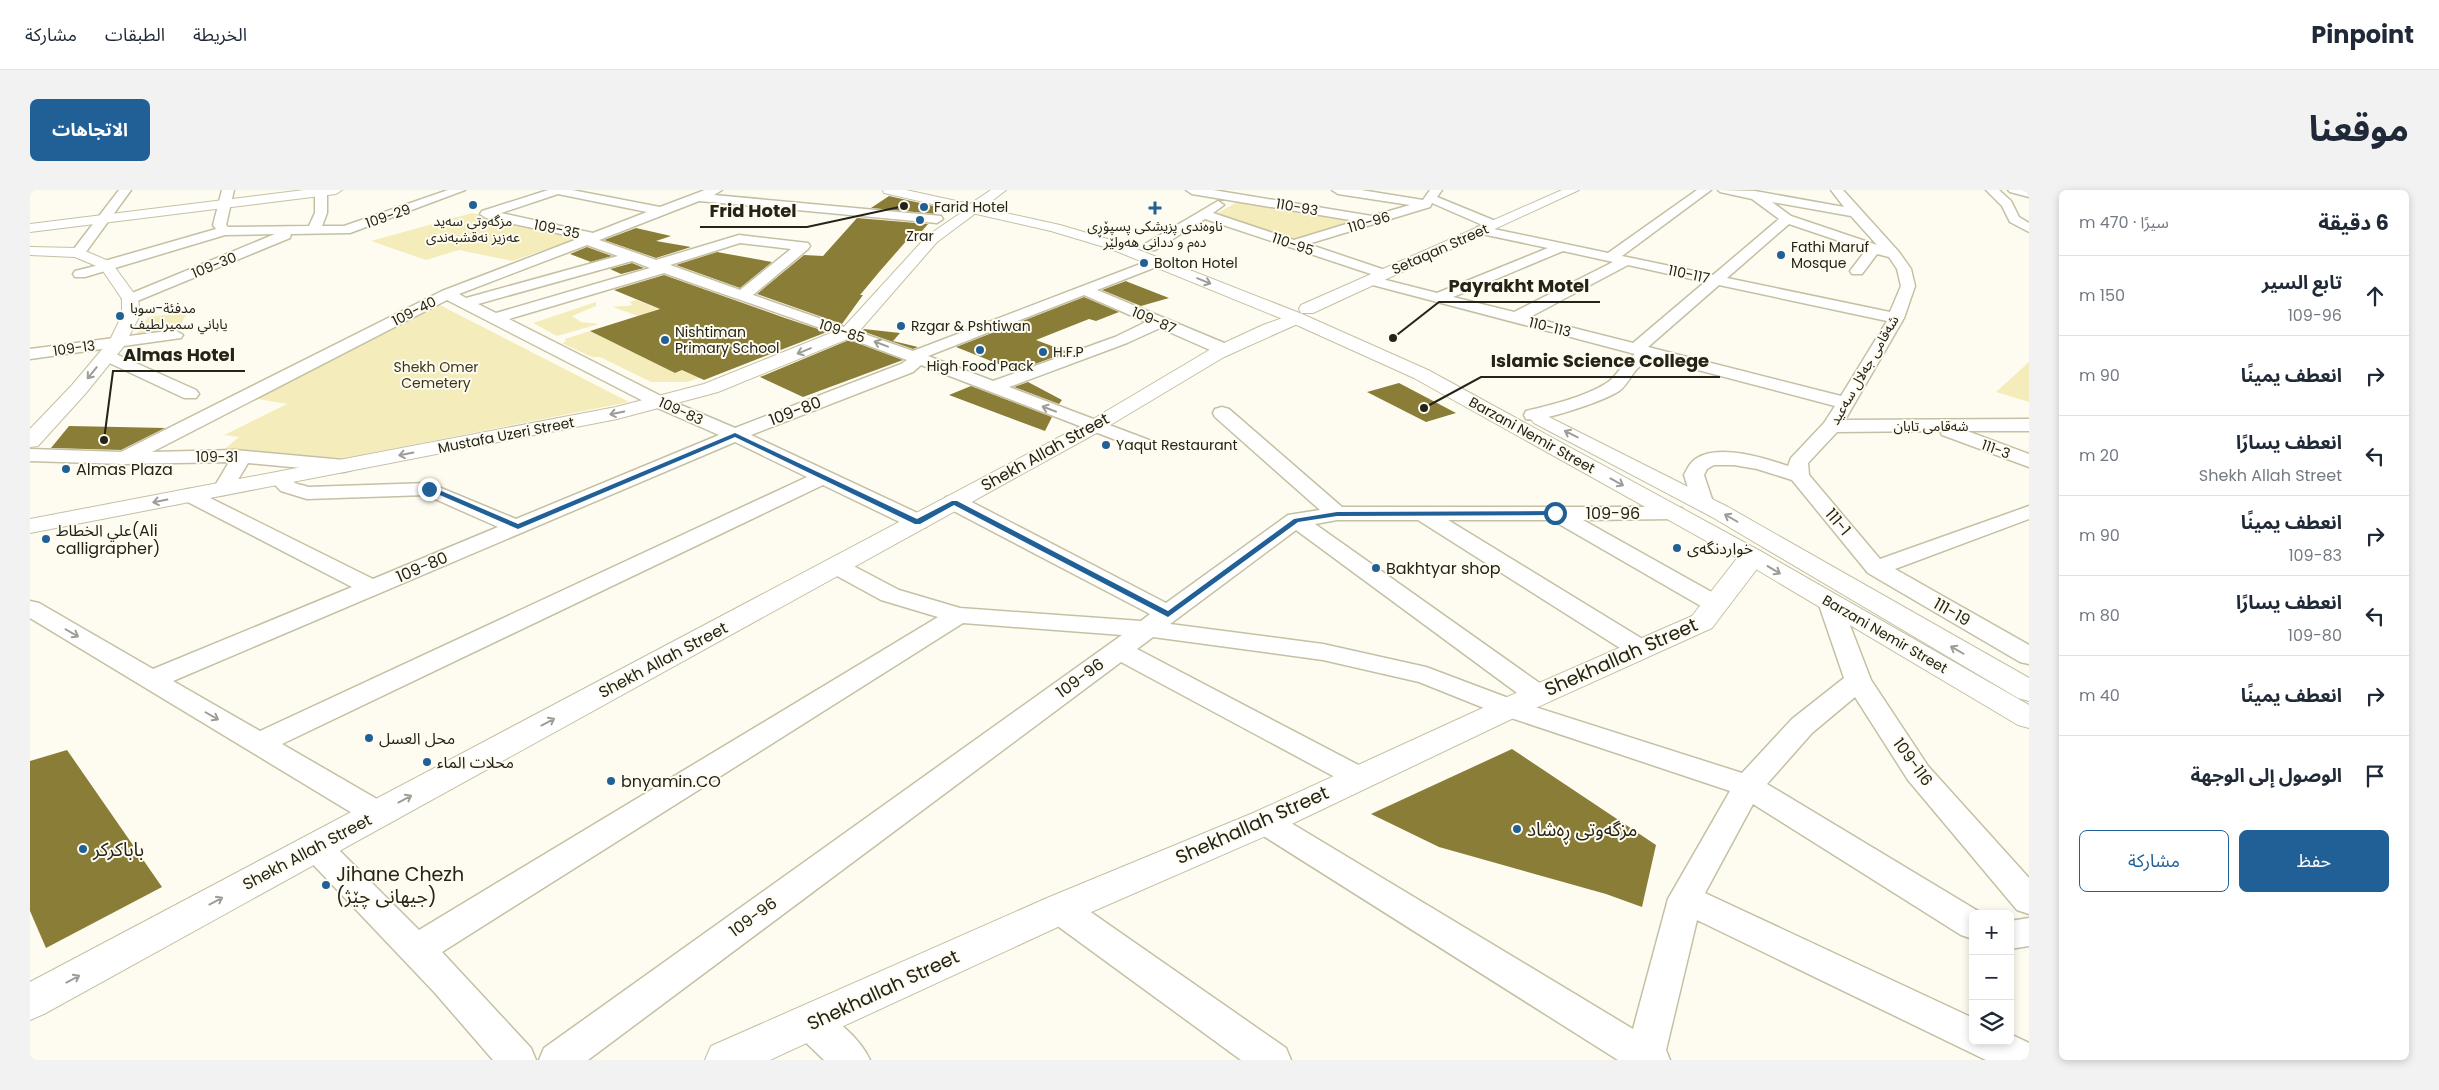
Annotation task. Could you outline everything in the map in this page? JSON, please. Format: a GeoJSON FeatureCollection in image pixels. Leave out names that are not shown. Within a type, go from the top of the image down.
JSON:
{"type":"FeatureCollection","features":[{"type":"Feature","properties":{"kind":"main road"},"geometry":{"type":"LineString","coordinates":[[30,228],[104,219],[227,197],[336,190]]}},
{"type":"Feature","properties":{"kind":"main road","name":"Barzani Nemir Street"},"geometry":{"type":"LineString","coordinates":[[889,190],[970,202]]}},
{"type":"Feature","properties":{"kind":"main road","name":"Barzani Nemir Street"},"geometry":{"type":"LineString","coordinates":[[923,190],[1153,254],[1301,313],[1533,415],[1702,502],[1803,560],[1991,683],[2029,718]]}},
{"type":"Feature","properties":{"kind":"main road"},"geometry":{"type":"LineString","coordinates":[[932,239],[938,218],[1000,190]]}},
{"type":"Feature","properties":{"kind":"main road","name":"Setaqan Street"},"geometry":{"type":"LineString","coordinates":[[1301,313],[1376,277],[1573,190]]}},
{"type":"Feature","properties":{"kind":"main road"},"geometry":{"type":"LineString","coordinates":[[932,239],[970,202]]}},
{"type":"Feature","properties":{"kind":"main road","name":"Mustafa Uzeri Street"},"geometry":{"type":"LineString","coordinates":[[30,526],[617,414],[711,388],[849,332],[932,239]]}},
{"type":"Feature","properties":{"kind":"main road"},"geometry":{"type":"LineString","coordinates":[[30,251],[78,253],[106,266],[130,299],[131,315],[112,348],[79,390],[34,433]]}},
{"type":"Feature","properties":{"kind":"main road","name":"Barzani Nemir Street"},"geometry":{"type":"LineString","coordinates":[[1301,313],[1421,374],[1674,513],[1883,633],[1991,683],[2029,691]]}},
{"type":"Feature","properties":{"kind":"main road","name":"Shekh Allah Street"},"geometry":{"type":"LineString","coordinates":[[30,1002],[1094,426],[1223,349],[1301,313]]}},
{"type":"Feature","properties":{"kind":"main road","name":"Shekhallah Street"},"geometry":{"type":"LineString","coordinates":[[726,1060],[1060,909],[1265,822],[1523,701],[1702,622],[1747,562],[1753,557]]}},
{"type":"Feature","properties":{"kind":"street"},"geometry":{"type":"LineString","coordinates":[[78,253],[125,190]]}},
{"type":"Feature","properties":{"kind":"street","name":"109-29"},"geometry":{"type":"LineString","coordinates":[[80,274],[224,231],[340,230],[354,228],[459,190]]}},
{"type":"Feature","properties":{"kind":"street"},"geometry":{"type":"LineString","coordinates":[[555,190],[660,211]]}},
{"type":"Feature","properties":{"kind":"street","name":"109-35"},"geometry":{"type":"LineString","coordinates":[[555,190],[486,214],[591,238]]}},
{"type":"Feature","properties":{"kind":"street"},"geometry":{"type":"LineString","coordinates":[[592,198],[616,190]]}},
{"type":"Feature","properties":{"kind":"street","name":"109-40"},"geometry":{"type":"LineString","coordinates":[[124,458],[238,398],[447,294],[716,190]]}},
{"type":"Feature","properties":{"kind":"street","name":"110-93"},"geometry":{"type":"LineString","coordinates":[[1192,190],[1372,220]]}},
{"type":"Feature","properties":{"kind":"street","name":"110-117"},"geometry":{"type":"LineString","coordinates":[[1338,190],[1431,198],[1488,227],[1562,247],[1896,318]]}},
{"type":"Feature","properties":{"kind":"street"},"geometry":{"type":"LineString","coordinates":[[1611,257],[1705,190]]}},
{"type":"Feature","properties":{"kind":"street"},"geometry":{"type":"LineString","coordinates":[[1724,190],[1855,213]]}},
{"type":"Feature","properties":{"kind":"street","name":"شەقامی جەلال سەعید"},"geometry":{"type":"LineString","coordinates":[[1800,476],[1798,462],[1832,426],[1896,318],[1908,286],[1904,269],[1894,255],[1855,213],[1837,190]]}},
{"type":"Feature","properties":{"kind":"street"},"geometry":{"type":"LineString","coordinates":[[1992,190],[2007,204],[2014,219],[2029,228]]}},
{"type":"Feature","properties":{"kind":"street"},"geometry":{"type":"LineString","coordinates":[[2014,190],[2029,193]]}},
{"type":"Feature","properties":{"kind":"street"},"geometry":{"type":"LineString","coordinates":[[314,230],[321,213],[321,191]]}},
{"type":"Feature","properties":{"kind":"street"},"geometry":{"type":"LineString","coordinates":[[1755,195],[1787,219],[1894,255]]}},
{"type":"Feature","properties":{"kind":"street","name":"109-80"},"geometry":{"type":"LineString","coordinates":[[152,680],[735,435],[907,368],[917,360],[914,356],[1084,290],[1153,254],[1203,214],[1231,196]]}},
{"type":"Feature","properties":{"kind":"street"},"geometry":{"type":"LineString","coordinates":[[224,231],[219,225],[227,197]]}},
{"type":"Feature","properties":{"kind":"street"},"geometry":{"type":"LineString","coordinates":[[697,197],[938,218]]}},
{"type":"Feature","properties":{"kind":"street","name":"110-96"},"geometry":{"type":"LineString","coordinates":[[1295,244],[1372,220],[1431,198]]}},
{"type":"Feature","properties":{"kind":"street"},"geometry":{"type":"LineString","coordinates":[[2007,204],[2022,208]]}},
{"type":"Feature","properties":{"kind":"street","name":"110-95"},"geometry":{"type":"LineString","coordinates":[[1203,214],[1295,244],[1376,277]]}},
{"type":"Feature","properties":{"kind":"street"},"geometry":{"type":"LineString","coordinates":[[1533,415],[1557,409],[1612,388],[1622,379],[1630,365],[1642,351],[1715,279],[1787,219]]}},
{"type":"Feature","properties":{"kind":"street","name":"109-30"},"geometry":{"type":"LineString","coordinates":[[130,299],[297,230]]}},
{"type":"Feature","properties":{"kind":"street","name":"109-85"},"geometry":{"type":"LineString","coordinates":[[591,238],[634,256],[816,323],[849,332],[914,356],[1142,444]]}},
{"type":"Feature","properties":{"kind":"street"},"geometry":{"type":"LineString","coordinates":[[496,318],[661,266],[739,239],[803,246],[748,292],[740,295]]}},
{"type":"Feature","properties":{"kind":"street"},"geometry":{"type":"LineString","coordinates":[[1438,298],[1562,247]]}},
{"type":"Feature","properties":{"kind":"street"},"geometry":{"type":"LineString","coordinates":[[1857,271],[1874,249]]}},
{"type":"Feature","properties":{"kind":"street"},"geometry":{"type":"LineString","coordinates":[[465,303],[634,256]]}},
{"type":"Feature","properties":{"kind":"street"},"geometry":{"type":"LineString","coordinates":[[1515,318],[1626,261]]}},
{"type":"Feature","properties":{"kind":"street","name":"110-113"},"geometry":{"type":"LineString","coordinates":[[1376,277],[1438,298],[1846,403]]}},
{"type":"Feature","properties":{"kind":"street","name":"109-87"},"geometry":{"type":"LineString","coordinates":[[1084,290],[1223,349]]}},
{"type":"Feature","properties":{"kind":"street","name":"109-83"},"geometry":{"type":"LineString","coordinates":[[447,294],[661,403],[735,435],[918,522]]}},
{"type":"Feature","properties":{"kind":"street"},"geometry":{"type":"LineString","coordinates":[[993,387],[1121,340],[1159,322]]}},
{"type":"Feature","properties":{"kind":"street","name":"109-13"},"geometry":{"type":"LineString","coordinates":[[30,354],[112,348],[175,335]]}},
{"type":"Feature","properties":{"kind":"street"},"geometry":{"type":"LineString","coordinates":[[112,348],[190,394]]}},
{"type":"Feature","properties":{"kind":"street"},"geometry":{"type":"LineString","coordinates":[[1222,413],[1337,514]]}},
{"type":"Feature","properties":{"kind":"street","name":"شەقامی تابان"},"geometry":{"type":"LineString","coordinates":[[1832,426],[2029,425]]}},
{"type":"Feature","properties":{"kind":"street","name":"111-3"},"geometry":{"type":"LineString","coordinates":[[1935,426],[2029,461]]}},
{"type":"Feature","properties":{"kind":"street","name":"109-31"},"geometry":{"type":"LineString","coordinates":[[30,454],[124,458],[242,456],[344,466]]}},
{"type":"Feature","properties":{"kind":"street"},"geometry":{"type":"LineString","coordinates":[[223,489],[242,456]]}},
{"type":"Feature","properties":{"kind":"street"},"geometry":{"type":"LineString","coordinates":[[1702,502],[1694,475],[1701,464],[1713,460],[1749,461],[1800,476]]}},
{"type":"Feature","properties":{"kind":"street","name":"111-1"},"geometry":{"type":"LineString","coordinates":[[1800,476],[1876,568]]}},
{"type":"Feature","properties":{"kind":"street"},"geometry":{"type":"LineString","coordinates":[[259,743],[823,477]]}},
{"type":"Feature","properties":{"kind":"street"},"geometry":{"type":"LineString","coordinates":[[279,479],[288,487],[307,493],[429,489],[518,527]]}},
{"type":"Feature","properties":{"kind":"street"},"geometry":{"type":"LineString","coordinates":[[189,495],[373,588]]}},
{"type":"Feature","properties":{"kind":"street"},"geometry":{"type":"LineString","coordinates":[[954,502],[1158,621]]}},
{"type":"Feature","properties":{"kind":"street"},"geometry":{"type":"LineString","coordinates":[[1876,568],[2029,512]]}},
{"type":"Feature","properties":{"kind":"street"},"geometry":{"type":"LineString","coordinates":[[1555,513],[1715,604]]}},
{"type":"Feature","properties":{"kind":"street","name":"109-96"},"geometry":{"type":"LineString","coordinates":[[558,1060],[1296,520],[1337,514],[1674,513]]}},
{"type":"Feature","properties":{"kind":"street"},"geometry":{"type":"LineString","coordinates":[[1421,514],[1640,649]]}},
{"type":"Feature","properties":{"kind":"street"},"geometry":{"type":"LineString","coordinates":[[1296,520],[1523,701]]}},
{"type":"Feature","properties":{"kind":"street"},"geometry":{"type":"LineString","coordinates":[[836,566],[890,595],[958,615],[1158,621],[1323,652],[1523,701],[1748,786],[1969,923]]}},
{"type":"Feature","properties":{"kind":"street","name":"111-19"},"geometry":{"type":"LineString","coordinates":[[1876,568],[2029,656]]}},
{"type":"Feature","properties":{"kind":"street","name":"109-116"},"geometry":{"type":"LineString","coordinates":[[1830,602],[1858,680],[1918,773],[2029,901]]}},
{"type":"Feature","properties":{"kind":"street"},"geometry":{"type":"LineString","coordinates":[[30,608],[378,814]]}},
{"type":"Feature","properties":{"kind":"street"},"geometry":{"type":"LineString","coordinates":[[416,950],[958,615]]}},
{"type":"Feature","properties":{"kind":"street"},"geometry":{"type":"LineString","coordinates":[[1119,650],[1358,777]]}},
{"type":"Feature","properties":{"kind":"street"},"geometry":{"type":"LineString","coordinates":[[1265,822],[1647,1059],[1685,899],[1748,786],[1802,726],[1858,680]]}},
{"type":"Feature","properties":{"kind":"street"},"geometry":{"type":"LineString","coordinates":[[316,847],[416,950],[517,1060]]}},
{"type":"Feature","properties":{"kind":"street"},"geometry":{"type":"LineString","coordinates":[[1685,899],[1969,1034]]}},
{"type":"Feature","properties":{"kind":"street"},"geometry":{"type":"LineString","coordinates":[[1060,909],[1272,1060]]}},
{"type":"Feature","properties":{"kind":"street"},"geometry":{"type":"LineString","coordinates":[[2014,934],[2029,932]]}},
{"type":"Feature","properties":{"kind":"street"},"geometry":{"type":"LineString","coordinates":[[811,1023],[851,1060]]}},
{"type":"Feature","properties":{"kind":"street"},"geometry":{"type":"LineString","coordinates":[[1993,1045],[2025,1060]]}},
{"type":"Feature","properties":{"kind":"green space"},"geometry":{"type":"Polygon","coordinates":[[[1237,202],[1357,220],[1294,239],[1216,214],[1237,202]]]}},
{"type":"Feature","properties":{"kind":"green space"},"geometry":{"type":"Polygon","coordinates":[[[472,213],[582,237],[512,261],[459,250],[426,260],[371,241],[472,213]]]}},
{"type":"Feature","properties":{"kind":"green space"},"geometry":{"type":"Polygon","coordinates":[[[636,300],[659,309],[638,316],[613,307],[632,305],[630,302],[636,300]]]}},
{"type":"Feature","properties":{"kind":"green space"},"geometry":{"type":"Polygon","coordinates":[[[596,302],[596,306],[572,316],[581,322],[599,324],[557,336],[533,323],[596,302]]]}},
{"type":"Feature","properties":{"kind":"green space","name":"Shekh Omer Cemetery"},"geometry":{"type":"Polygon","coordinates":[[[436,303],[629,402],[345,458],[221,452],[239,437],[224,435],[287,404],[252,398],[436,303]]]}},
{"type":"Feature","properties":{"kind":"green space"},"geometry":{"type":"Polygon","coordinates":[[[188,312],[176,332],[133,340],[148,317],[188,312]]]}},
{"type":"Feature","properties":{"kind":"green space"},"geometry":{"type":"Polygon","coordinates":[[[590,331],[675,373],[732,351],[746,362],[687,382],[651,382],[600,357],[592,357],[562,343],[566,341],[565,339],[590,331]]]}},
{"type":"Feature","properties":{"kind":"green space"},"geometry":{"type":"Polygon","coordinates":[[[2029,362],[2029,402],[1996,392],[2029,362]]]}},
{"type":"Feature","properties":{"kind":"building"},"geometry":{"type":"Polygon","coordinates":[[[889,196],[939,208],[936,214],[871,208],[889,196]]]}},
{"type":"Feature","properties":{"kind":"building"},"geometry":{"type":"Polygon","coordinates":[[[857,218],[928,224],[922,231],[915,231],[880,271],[860,295],[863,295],[842,324],[757,294],[804,255],[823,256],[857,218]]]}},
{"type":"Feature","properties":{"kind":"building"},"geometry":{"type":"Polygon","coordinates":[[[636,228],[671,236],[656,241],[691,247],[656,258],[604,240],[636,228]]]}},
{"type":"Feature","properties":{"kind":"building"},"geometry":{"type":"Polygon","coordinates":[[[587,247],[612,256],[591,262],[570,254],[587,247]]]}},
{"type":"Feature","properties":{"kind":"building"},"geometry":{"type":"Polygon","coordinates":[[[717,252],[772,262],[740,288],[676,265],[717,252]]]}},
{"type":"Feature","properties":{"kind":"building"},"geometry":{"type":"Polygon","coordinates":[[[632,263],[644,268],[621,274],[610,269],[632,263]]]}},
{"type":"Feature","properties":{"kind":"building"},"geometry":{"type":"Polygon","coordinates":[[[664,275],[827,332],[704,380],[682,370],[675,373],[590,331],[660,309],[614,290],[664,275]]]}},
{"type":"Feature","properties":{"kind":"building"},"geometry":{"type":"Polygon","coordinates":[[[1126,281],[1169,298],[1141,306],[1102,290],[1126,281]]]}},
{"type":"Feature","properties":{"kind":"building"},"geometry":{"type":"Polygon","coordinates":[[[1084,297],[1119,312],[1096,321],[1089,319],[1036,340],[1068,352],[1016,371],[956,347],[1084,297]]]}},
{"type":"Feature","properties":{"kind":"building"},"geometry":{"type":"Polygon","coordinates":[[[864,329],[900,333],[893,341],[918,347],[913,349],[862,331],[864,329]]]}},
{"type":"Feature","properties":{"kind":"building"},"geometry":{"type":"Polygon","coordinates":[[[849,340],[903,360],[803,397],[760,377],[849,340]]]}},
{"type":"Feature","properties":{"kind":"building"},"geometry":{"type":"Polygon","coordinates":[[[1028,382],[1062,400],[1059,404],[1014,387],[1028,382]]]}},
{"type":"Feature","properties":{"kind":"building"},"geometry":{"type":"Polygon","coordinates":[[[1399,383],[1456,413],[1426,422],[1367,392],[1399,383]]]}},
{"type":"Feature","properties":{"kind":"building"},"geometry":{"type":"Polygon","coordinates":[[[971,386],[1052,417],[1045,431],[949,395],[971,386]]]}},
{"type":"Feature","properties":{"kind":"building"},"geometry":{"type":"Polygon","coordinates":[[[69,426],[165,428],[121,450],[51,448],[69,426]]]}},
{"type":"Feature","properties":{"kind":"building","name":"مزگەوتی ڕەشاد"},"geometry":{"type":"Polygon","coordinates":[[[1512,749],[1656,845],[1642,907],[1606,894],[1439,847],[1371,814],[1512,749]]]}},
{"type":"Feature","properties":{"kind":"building","name":"باباكركر"},"geometry":{"type":"Polygon","coordinates":[[[67,750],[162,887],[46,948],[30,911],[30,761],[67,750]]]}},
{"type":"Feature","properties":{"kind":"place","name":"مزگەوتی سەید عەزیز نەقشبەندی"},"geometry":{"type":"Point","coordinates":[473,205]}},
{"type":"Feature","properties":{"kind":"place","name":"Frid Hotel"},"geometry":{"type":"Point","coordinates":[904,206]}},
{"type":"Feature","properties":{"kind":"place","name":"Farid Hotel"},"geometry":{"type":"Point","coordinates":[924,207]}},
{"type":"Feature","properties":{"kind":"place","name":"ناوەندی پزیشکی پسپۆڕی دەم و ددانی هەولێر"},"geometry":{"type":"Point","coordinates":[1155,208]}},
{"type":"Feature","properties":{"kind":"place","name":"Zrar"},"geometry":{"type":"Point","coordinates":[920,220]}},
{"type":"Feature","properties":{"kind":"place","name":"Fathi Maruf Mosque"},"geometry":{"type":"Point","coordinates":[1781,255]}},
{"type":"Feature","properties":{"kind":"place","name":"Bolton Hotel"},"geometry":{"type":"Point","coordinates":[1144,263]}},
{"type":"Feature","properties":{"kind":"place","name":"مدفئة-سوبا ياباني سميرلطيف"},"geometry":{"type":"Point","coordinates":[120,316]}},
{"type":"Feature","properties":{"kind":"place","name":"Rzgar & Pshtiwan"},"geometry":{"type":"Point","coordinates":[901,326]}},
{"type":"Feature","properties":{"kind":"place","name":"Payrakht Motel"},"geometry":{"type":"Point","coordinates":[1393,338]}},
{"type":"Feature","properties":{"kind":"place","name":"Nishtiman Primary School"},"geometry":{"type":"Point","coordinates":[665,340]}},
{"type":"Feature","properties":{"kind":"place","name":"High Food Pack"},"geometry":{"type":"Point","coordinates":[980,350]}},
{"type":"Feature","properties":{"kind":"place","name":"H.F.P"},"geometry":{"type":"Point","coordinates":[1043,352]}},
{"type":"Feature","properties":{"kind":"place","name":"Islamic Science College"},"geometry":{"type":"Point","coordinates":[1424,408]}},
{"type":"Feature","properties":{"kind":"place","name":"Almas Hotel"},"geometry":{"type":"Point","coordinates":[104,440]}},
{"type":"Feature","properties":{"kind":"place","name":"Yaqut Restaurant"},"geometry":{"type":"Point","coordinates":[1106,445]}},
{"type":"Feature","properties":{"kind":"place","name":"Almas Plaza"},"geometry":{"type":"Point","coordinates":[66,469]}},
{"type":"Feature","properties":{"kind":"place","name":"علي الخطاط(Ali calligrapher)"},"geometry":{"type":"Point","coordinates":[46,539]}},
{"type":"Feature","properties":{"kind":"place","name":"خواردنگەی"},"geometry":{"type":"Point","coordinates":[1677,548]}},
{"type":"Feature","properties":{"kind":"place","name":"Bakhtyar shop"},"geometry":{"type":"Point","coordinates":[1376,568]}},
{"type":"Feature","properties":{"kind":"place","name":"محل العسل"},"geometry":{"type":"Point","coordinates":[369,738]}},
{"type":"Feature","properties":{"kind":"place","name":"محلات الماء"},"geometry":{"type":"Point","coordinates":[427,762]}},
{"type":"Feature","properties":{"kind":"place","name":"bnyamin.CO"},"geometry":{"type":"Point","coordinates":[611,781]}},
{"type":"Feature","properties":{"kind":"place","name":"مزگەوتی ڕەشاد"},"geometry":{"type":"Point","coordinates":[1517,829]}},
{"type":"Feature","properties":{"kind":"place","name":"باباكركر"},"geometry":{"type":"Point","coordinates":[83,849]}},
{"type":"Feature","properties":{"kind":"place","name":"Jihane Chezh (جیهانی چێژ)"},"geometry":{"type":"Point","coordinates":[326,885]}},
{"type":"Feature","properties":{"kind":"route"},"geometry":{"type":"LineString","coordinates":[[429,489],[518,527],[735,435],[918,522],[954,502],[1168,614],[1296,520],[1337,514],[1555,513]]}}]}
